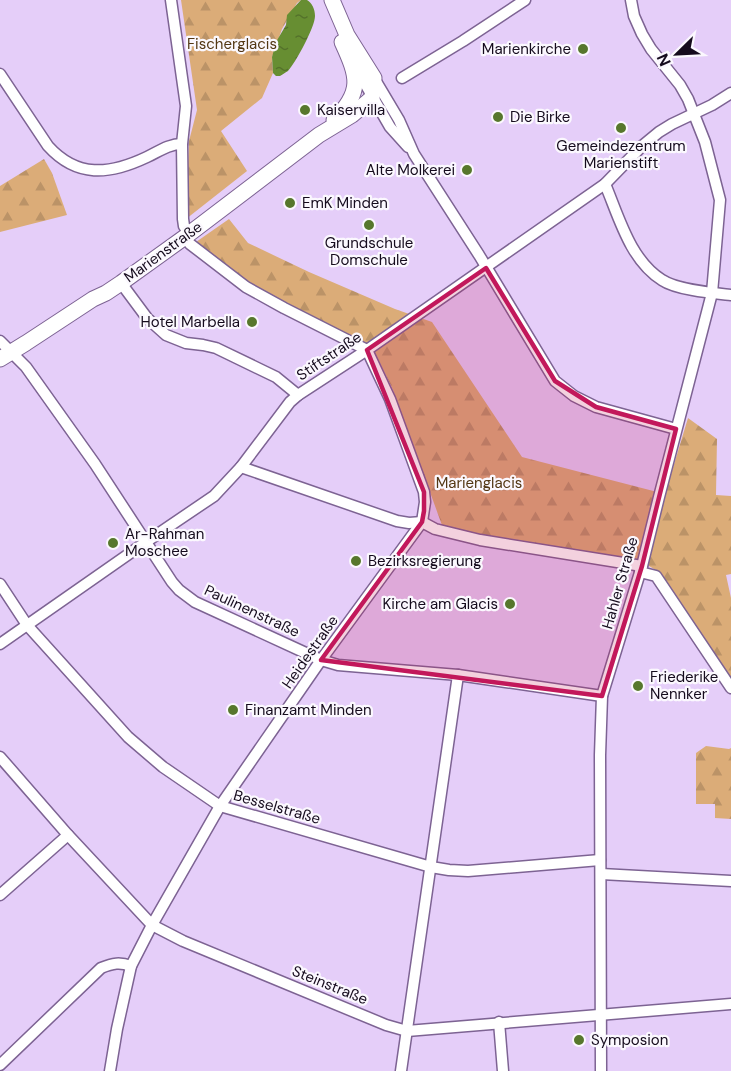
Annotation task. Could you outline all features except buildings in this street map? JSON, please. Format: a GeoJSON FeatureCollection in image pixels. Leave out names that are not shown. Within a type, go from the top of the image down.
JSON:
{"type":"FeatureCollection","features":[{"type":"Feature","properties":{"kind":"street"},"geometry":{"type":"LineString","coordinates":[[171,0],[186,106],[182,144],[183,219],[190,244],[246,287],[367,350],[390,399],[424,492],[422,522]]}},
{"type":"Feature","properties":{"kind":"street"},"geometry":{"type":"LineString","coordinates":[[324,0],[353,67],[360,75],[390,128],[414,154]]}},
{"type":"Feature","properties":{"kind":"street"},"geometry":{"type":"LineString","coordinates":[[332,0],[347,35],[399,120],[414,154],[555,381],[574,396],[596,407],[676,429]]}},
{"type":"Feature","properties":{"kind":"street","name":"Hahler Straße"},"geometry":{"type":"LineString","coordinates":[[601,1071],[600,755],[602,696],[641,569],[712,293],[720,200],[705,142],[688,99],[642,34],[634,16],[631,0]]}},
{"type":"Feature","properties":{"kind":"street"},"geometry":{"type":"LineString","coordinates":[[402,78],[463,41],[521,1]]}},
{"type":"Feature","properties":{"kind":"street","name":"Marienstraße"},"geometry":{"type":"LineString","coordinates":[[320,135],[351,100],[354,88],[353,67]]}},
{"type":"Feature","properties":{"kind":"street"},"geometry":{"type":"LineString","coordinates":[[0,74],[48,146],[65,161],[78,167],[90,171],[117,168],[168,146],[182,144]]}},
{"type":"Feature","properties":{"kind":"street"},"geometry":{"type":"LineString","coordinates":[[372,98],[374,78]]}},
{"type":"Feature","properties":{"kind":"street","name":"Stiftstraße"},"geometry":{"type":"LineString","coordinates":[[0,644],[214,496],[241,467],[290,402],[298,395],[367,350],[605,184],[650,139],[672,124],[731,93]]}},
{"type":"Feature","properties":{"kind":"street","name":"Marienstraße"},"geometry":{"type":"LineString","coordinates":[[4,351],[121,283],[320,135],[352,115],[372,98]]}},
{"type":"Feature","properties":{"kind":"street"},"geometry":{"type":"LineString","coordinates":[[605,184],[635,253],[651,272],[671,285],[731,295]]}},
{"type":"Feature","properties":{"kind":"street"},"geometry":{"type":"LineString","coordinates":[[121,283],[147,318],[166,335],[186,344],[216,348],[276,377],[298,395]]}},
{"type":"Feature","properties":{"kind":"street","name":"Paulinenstraße"},"geometry":{"type":"LineString","coordinates":[[4,351],[26,367],[95,464],[172,582],[195,602],[321,660],[338,665],[458,675],[602,696]]}},
{"type":"Feature","properties":{"kind":"street"},"geometry":{"type":"LineString","coordinates":[[241,467],[397,521],[422,522],[435,529],[480,540],[641,569],[656,576],[731,688]]}},
{"type":"Feature","properties":{"kind":"street","name":"Heidestraße"},"geometry":{"type":"LineString","coordinates":[[110,1071],[131,966],[152,925],[220,806],[321,660],[422,522]]}},
{"type":"Feature","properties":{"kind":"street","name":"Besselstraße"},"geometry":{"type":"LineString","coordinates":[[0,584],[27,625],[128,737],[163,767],[220,806],[431,867],[449,870],[468,871],[600,860]]}},
{"type":"Feature","properties":{"kind":"street"},"geometry":{"type":"LineString","coordinates":[[401,1071],[458,675]]}},
{"type":"Feature","properties":{"kind":"street","name":"Steinstraße"},"geometry":{"type":"LineString","coordinates":[[0,757],[68,835],[152,925],[183,941],[386,1025],[407,1031],[731,1004]]}},
{"type":"Feature","properties":{"kind":"street"},"geometry":{"type":"LineString","coordinates":[[0,895],[68,835]]}},
{"type":"Feature","properties":{"kind":"street"},"geometry":{"type":"LineString","coordinates":[[601,874],[731,881]]}},
{"type":"Feature","properties":{"kind":"street"},"geometry":{"type":"LineString","coordinates":[[0,1065],[101,968],[113,963],[131,966]]}},
{"type":"Feature","properties":{"kind":"street"},"geometry":{"type":"LineString","coordinates":[[499,1023],[503,1071]]}},
{"type":"Feature","properties":{"kind":"highlighted area"},"geometry":{"type":"Polygon","coordinates":[[[486,268],[555,381],[596,407],[676,429],[642,566],[602,696],[321,660],[422,522],[424,511],[424,492],[367,350],[486,268]]]}},
{"type":"Feature","properties":{"kind":"green space","name":"Fischerglacis"},"geometry":{"type":"Polygon","coordinates":[[[181,0],[301,0],[282,29],[272,57],[273,73],[262,98],[221,131],[247,171],[186,219],[189,141],[197,110],[181,0]]]}},
{"type":"Feature","properties":{"kind":"green space"},"geometry":{"type":"Polygon","coordinates":[[[44,159],[52,173],[67,215],[0,232],[0,186],[44,159]]]}},
{"type":"Feature","properties":{"kind":"green space","name":"Marienglacis"},"geometry":{"type":"Polygon","coordinates":[[[229,219],[248,243],[395,309],[432,322],[522,457],[665,494],[688,418],[717,439],[716,495],[731,496],[731,574],[726,575],[731,598],[731,687],[659,572],[649,566],[443,528],[393,390],[379,361],[367,350],[250,286],[196,242],[229,219]]]}},
{"type":"Feature","properties":{"kind":"green space"},"geometry":{"type":"Polygon","coordinates":[[[706,746],[731,748],[731,819],[715,818],[715,804],[696,804],[696,753],[706,746]]]}},
{"type":"Feature","properties":{"kind":"water"},"geometry":{"type":"Polygon","coordinates":[[[301,0],[307,0],[314,9],[312,28],[288,71],[276,76],[273,73],[272,57],[276,42],[286,25],[287,15],[301,0]]]}},
{"type":"Feature","properties":{"kind":"place","name":"Marienkirche"},"geometry":{"type":"Point","coordinates":[583,49]}},
{"type":"Feature","properties":{"kind":"place","name":"Kaiservilla"},"geometry":{"type":"Point","coordinates":[305,110]}},
{"type":"Feature","properties":{"kind":"place","name":"Die Birke"},"geometry":{"type":"Point","coordinates":[498,117]}},
{"type":"Feature","properties":{"kind":"place","name":"Gemeindezentrum Marienstift"},"geometry":{"type":"Point","coordinates":[621,128]}},
{"type":"Feature","properties":{"kind":"place","name":"Alte Molkerei"},"geometry":{"type":"Point","coordinates":[467,170]}},
{"type":"Feature","properties":{"kind":"place","name":"EmK Minden"},"geometry":{"type":"Point","coordinates":[290,203]}},
{"type":"Feature","properties":{"kind":"place","name":"Grundschule Domschule"},"geometry":{"type":"Point","coordinates":[369,225]}},
{"type":"Feature","properties":{"kind":"place","name":"Hotel Marbella"},"geometry":{"type":"Point","coordinates":[252,322]}},
{"type":"Feature","properties":{"kind":"place","name":"Ar-Rahman Moschee"},"geometry":{"type":"Point","coordinates":[113,543]}},
{"type":"Feature","properties":{"kind":"place","name":"Bezirksregierung"},"geometry":{"type":"Point","coordinates":[356,561]}},
{"type":"Feature","properties":{"kind":"place","name":"Kirche am Glacis"},"geometry":{"type":"Point","coordinates":[510,604]}},
{"type":"Feature","properties":{"kind":"place","name":"Friederike Nennker"},"geometry":{"type":"Point","coordinates":[638,686]}},
{"type":"Feature","properties":{"kind":"place","name":"Finanzamt Minden"},"geometry":{"type":"Point","coordinates":[233,710]}},
{"type":"Feature","properties":{"kind":"place","name":"Symposion"},"geometry":{"type":"Point","coordinates":[579,1040]}}]}
